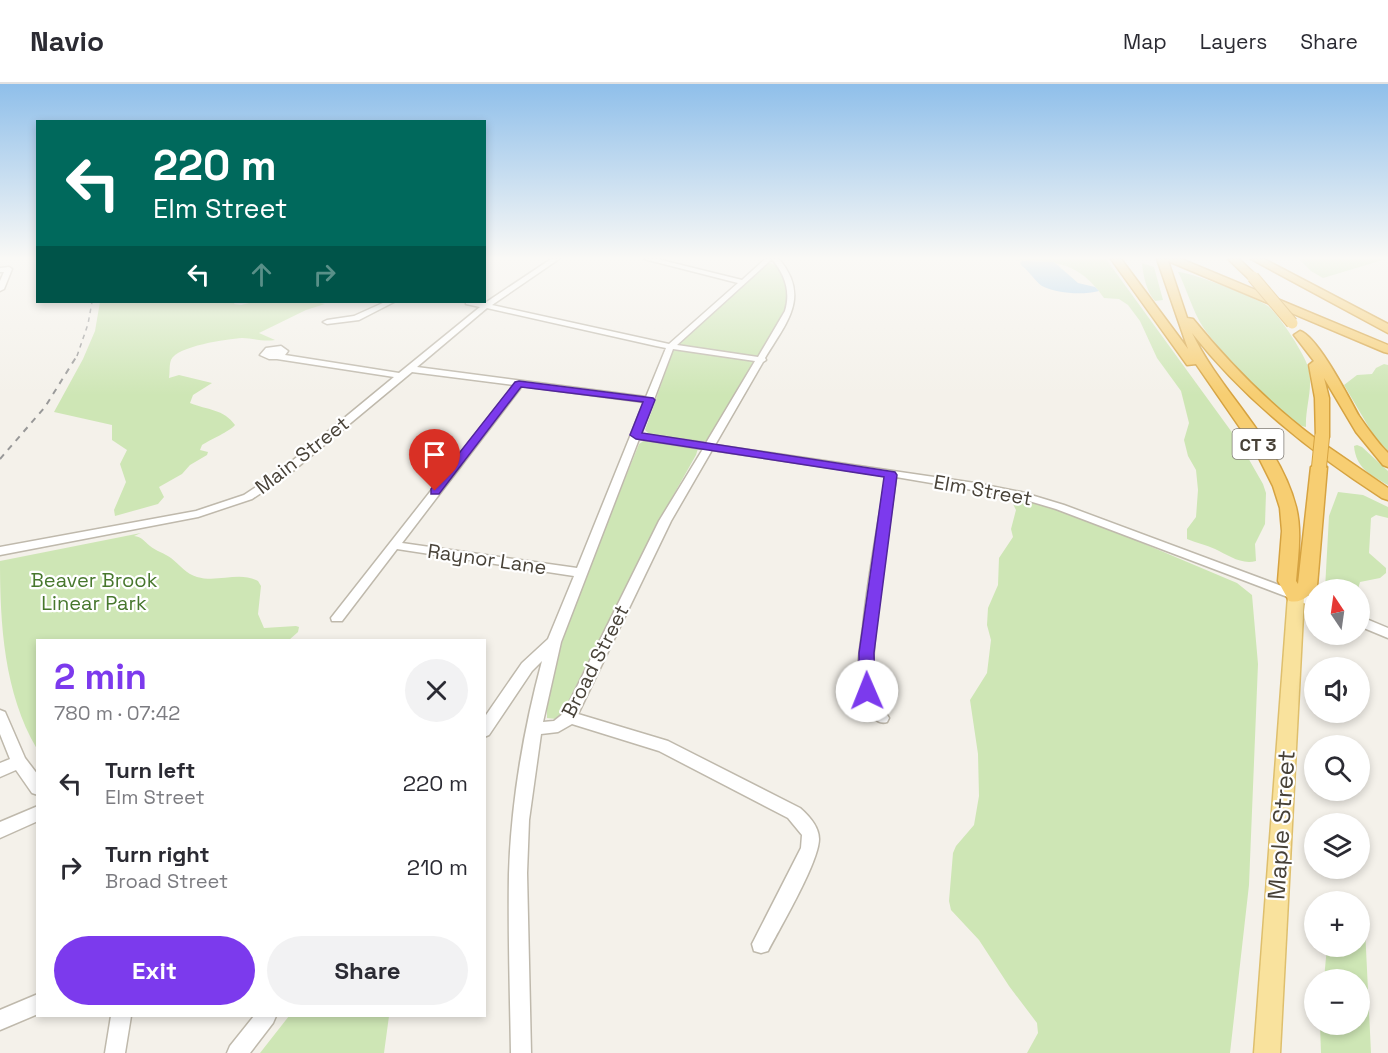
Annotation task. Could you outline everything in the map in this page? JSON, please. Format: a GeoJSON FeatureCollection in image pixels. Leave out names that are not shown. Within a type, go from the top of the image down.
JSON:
{"type":"FeatureCollection","features":[{"type":"Feature","properties":{"kind":"highway"},"geometry":{"type":"LineString","coordinates":[[1149,304],[1209,387],[1228,402]]}},
{"type":"Feature","properties":{"kind":"highway","name":"CT 3"},"geometry":{"type":"LineString","coordinates":[[1278,304],[1296,329],[1311,357],[1321,384],[1322,437],[1309,579]]}},
{"type":"Feature","properties":{"kind":"highway"},"geometry":{"type":"LineString","coordinates":[[1280,304],[1388,349]]}},
{"type":"Feature","properties":{"kind":"highway"},"geometry":{"type":"LineString","coordinates":[[1296,304],[1388,342]]}},
{"type":"Feature","properties":{"kind":"highway"},"geometry":{"type":"LineString","coordinates":[[1341,304],[1388,329]]}},
{"type":"Feature","properties":{"kind":"highway"},"geometry":{"type":"LineString","coordinates":[[1177,305],[1220,361],[1260,400],[1339,463],[1388,495]]}},
{"type":"Feature","properties":{"kind":"highway","name":"CT 3"},"geometry":{"type":"LineString","coordinates":[[1177,305],[1197,356],[1265,454],[1285,497],[1291,531],[1287,580],[1304,599]]}},
{"type":"Feature","properties":{"kind":"highway"},"geometry":{"type":"LineString","coordinates":[[1296,329],[1323,366],[1358,428],[1388,462]]}},
{"type":"Feature","properties":{"kind":"main road","name":"Maple Street"},"geometry":{"type":"LineString","coordinates":[[1267,1053],[1304,612]]}},
{"type":"Feature","properties":{"kind":"street"},"geometry":{"type":"LineString","coordinates":[[327,322],[356,318],[385,304]]}},
{"type":"Feature","properties":{"kind":"street"},"geometry":{"type":"LineString","coordinates":[[482,304],[670,347],[762,360]]}},
{"type":"Feature","properties":{"kind":"street","name":"Broad Street"},"geometry":{"type":"LineString","coordinates":[[718,304],[670,347],[554,642],[534,727],[556,727],[565,723],[569,717],[665,521],[708,446],[762,360],[791,304]]}},
{"type":"Feature","properties":{"kind":"street","name":"Main Street"},"geometry":{"type":"LineString","coordinates":[[0,551],[177,519],[248,497],[279,477],[487,305]]}},
{"type":"Feature","properties":{"kind":"street"},"geometry":{"type":"LineString","coordinates":[[276,356],[650,400]]}},
{"type":"Feature","properties":{"kind":"street"},"geometry":{"type":"LineString","coordinates":[[337,618],[519,384]]}},
{"type":"Feature","properties":{"kind":"street","name":"Elm Street"},"geometry":{"type":"LineString","coordinates":[[636,435],[975,486],[1042,501],[1304,600]]}},
{"type":"Feature","properties":{"kind":"street"},"geometry":{"type":"LineString","coordinates":[[882,718],[870,700],[865,674],[891,475]]}},
{"type":"Feature","properties":{"kind":"street","name":"Raynor Lane"},"geometry":{"type":"LineString","coordinates":[[393,545],[582,573]]}},
{"type":"Feature","properties":{"kind":"street"},"geometry":{"type":"LineString","coordinates":[[1370,626],[1388,633]]}},
{"type":"Feature","properties":{"kind":"street"},"geometry":{"type":"LineString","coordinates":[[486,728],[527,667],[554,642]]}},
{"type":"Feature","properties":{"kind":"street"},"geometry":{"type":"LineString","coordinates":[[0,716],[19,762],[36,785]]}},
{"type":"Feature","properties":{"kind":"street"},"geometry":{"type":"LineString","coordinates":[[569,717],[639,738],[687,757],[794,813],[804,821],[810,831],[809,851],[761,944]]}},
{"type":"Feature","properties":{"kind":"street"},"geometry":{"type":"LineString","coordinates":[[521,1053],[519,844],[534,727]]}},
{"type":"Feature","properties":{"kind":"street"},"geometry":{"type":"LineString","coordinates":[[0,770],[19,762]]}},
{"type":"Feature","properties":{"kind":"street"},"geometry":{"type":"LineString","coordinates":[[0,830],[36,814]]}},
{"type":"Feature","properties":{"kind":"street"},"geometry":{"type":"LineString","coordinates":[[0,1020],[36,1005]]}},
{"type":"Feature","properties":{"kind":"street"},"geometry":{"type":"LineString","coordinates":[[115,1053],[121,1017]]}},
{"type":"Feature","properties":{"kind":"street"},"geometry":{"type":"LineString","coordinates":[[237,1053],[265,1017]]}},
{"type":"Feature","properties":{"kind":"green space"},"geometry":{"type":"Polygon","coordinates":[[[100,304],[324,304],[306,310],[259,333],[275,340],[242,338],[225,340],[192,347],[175,355],[170,362],[169,378],[179,375],[212,383],[193,395],[190,403],[220,413],[235,425],[202,445],[200,450],[208,452],[207,455],[190,465],[182,474],[159,487],[164,497],[158,504],[115,516],[114,510],[126,482],[120,464],[127,450],[112,440],[112,425],[54,412],[83,359],[95,331],[100,304]]]}},
{"type":"Feature","properties":{"kind":"green space"},"geometry":{"type":"Polygon","coordinates":[[[722,304],[788,304],[717,424],[706,441],[700,442],[696,455],[656,526],[562,714],[556,719],[547,718],[547,698],[569,617],[639,444],[649,434],[645,430],[673,351],[678,349],[681,340],[722,304]]]}},
{"type":"Feature","properties":{"kind":"green space"},"geometry":{"type":"Polygon","coordinates":[[[1139,304],[1239,442],[1263,484],[1266,493],[1265,524],[1255,544],[1256,561],[1240,561],[1187,539],[1187,529],[1196,517],[1198,490],[1196,470],[1188,456],[1184,440],[1189,423],[1181,391],[1157,358],[1140,321],[1128,305],[1139,304]]]}},
{"type":"Feature","properties":{"kind":"green space"},"geometry":{"type":"Polygon","coordinates":[[[1192,304],[1268,306],[1296,344],[1308,367],[1310,390],[1306,427],[1283,413],[1252,384],[1210,337],[1192,304]]]}},
{"type":"Feature","properties":{"kind":"green space"},"geometry":{"type":"Polygon","coordinates":[[[1384,364],[1388,365],[1388,451],[1374,436],[1344,385],[1357,375],[1372,374],[1376,368],[1384,364]]]}},
{"type":"Feature","properties":{"kind":"green space"},"geometry":{"type":"Polygon","coordinates":[[[1357,445],[1388,471],[1388,485],[1370,474],[1361,465],[1355,454],[1354,446],[1357,445]]]}},
{"type":"Feature","properties":{"kind":"green space"},"geometry":{"type":"Polygon","coordinates":[[[1338,492],[1363,495],[1388,507],[1388,518],[1376,515],[1371,518],[1369,553],[1386,568],[1386,573],[1380,578],[1370,580],[1326,579],[1329,516],[1338,492]]]}},
{"type":"Feature","properties":{"kind":"green space"},"geometry":{"type":"Polygon","coordinates":[[[1018,499],[1041,503],[1076,515],[1237,583],[1252,595],[1258,664],[1249,885],[1230,1053],[1027,1053],[1038,1033],[1037,1023],[979,940],[951,910],[949,901],[953,853],[956,846],[974,825],[979,796],[978,754],[970,700],[987,673],[991,640],[987,625],[988,608],[998,585],[999,558],[1013,537],[1011,529],[1016,510],[1013,504],[1018,499]]]}},
{"type":"Feature","properties":{"kind":"green space","name":"Beaver Brook Linear Park"},"geometry":{"type":"Polygon","coordinates":[[[141,533],[134,536],[141,538],[152,548],[171,558],[193,576],[213,579],[243,577],[258,581],[261,586],[258,614],[264,628],[296,626],[299,627],[298,632],[290,639],[36,639],[36,747],[17,705],[6,658],[1,609],[0,561],[141,533]]]}},
{"type":"Feature","properties":{"kind":"green space"},"geometry":{"type":"Polygon","coordinates":[[[1326,957],[1366,957],[1367,969],[1325,969],[1326,957]]]}},
{"type":"Feature","properties":{"kind":"green space"},"geometry":{"type":"Polygon","coordinates":[[[288,1017],[389,1017],[384,1053],[260,1053],[288,1017]]]}},
{"type":"Feature","properties":{"kind":"green space"},"geometry":{"type":"Polygon","coordinates":[[[1370,1032],[1371,1053],[1321,1053],[1320,1035],[1370,1035],[1370,1032]]]}},
{"type":"Feature","properties":{"kind":"railway"},"geometry":{"type":"LineString","coordinates":[[77,355],[88,324],[92,304]]}},
{"type":"Feature","properties":{"kind":"railway"},"geometry":{"type":"LineString","coordinates":[[0,459],[45,407],[77,355]]}},
{"type":"Feature","properties":{"kind":"route"},"geometry":{"type":"LineString","coordinates":[[435,491],[519,384],[650,400],[636,435],[891,475],[866,653],[867,691]]}}]}
